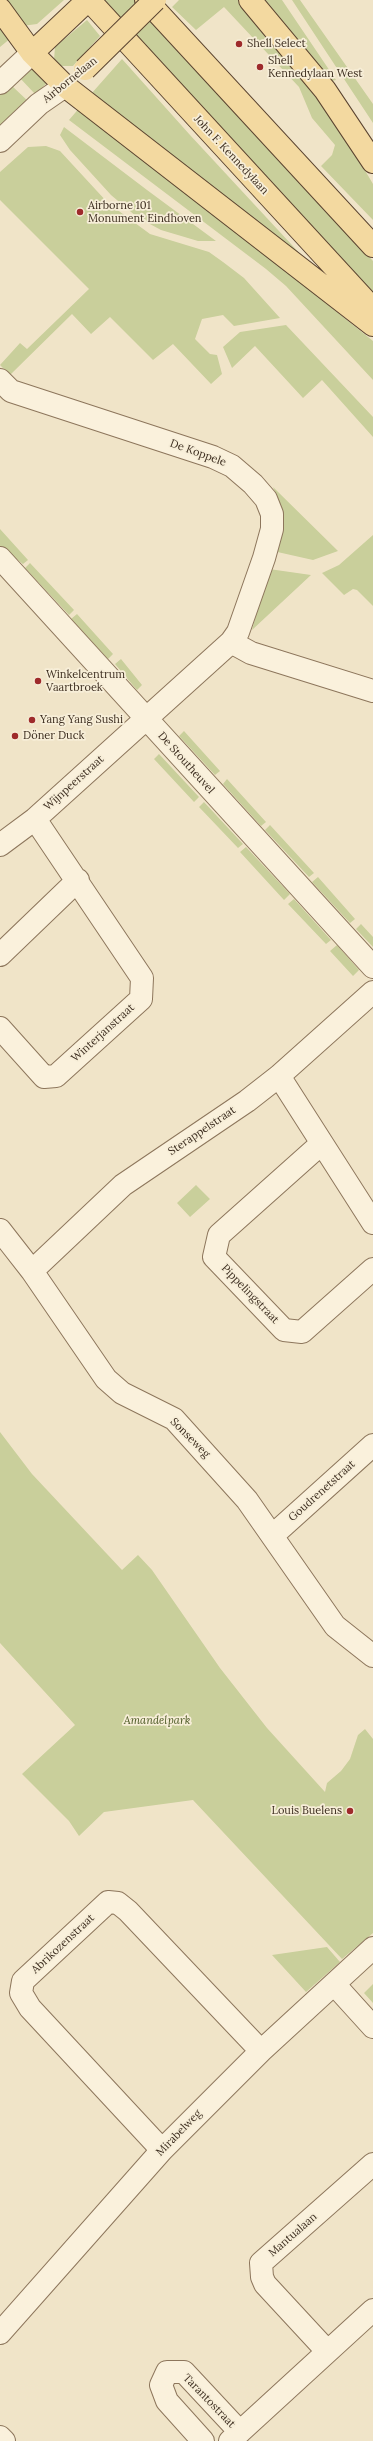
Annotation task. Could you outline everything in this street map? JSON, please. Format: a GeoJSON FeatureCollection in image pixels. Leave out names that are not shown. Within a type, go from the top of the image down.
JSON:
{"type":"FeatureCollection","features":[{"type":"Feature","properties":{"kind":"main road"},"geometry":{"type":"LineString","coordinates":[[32,53],[88,0]]}},
{"type":"Feature","properties":{"kind":"main road","name":"John F. Kennedylaan"},"geometry":{"type":"LineString","coordinates":[[88,0],[373,309]]}},
{"type":"Feature","properties":{"kind":"main road"},"geometry":{"type":"LineString","coordinates":[[146,0],[373,246]]}},
{"type":"Feature","properties":{"kind":"main road","name":"Airbornelaan"},"geometry":{"type":"LineString","coordinates":[[66,86],[155,0]]}},
{"type":"Feature","properties":{"kind":"main road"},"geometry":{"type":"LineString","coordinates":[[250,0],[325,90],[373,162]]}},
{"type":"Feature","properties":{"kind":"main road"},"geometry":{"type":"LineString","coordinates":[[0,9],[32,53],[66,86],[373,325]]}},
{"type":"Feature","properties":{"kind":"street"},"geometry":{"type":"LineString","coordinates":[[0,83],[32,53]]}},
{"type":"Feature","properties":{"kind":"street","name":"Airbornelaan"},"geometry":{"type":"LineString","coordinates":[[0,141],[39,104],[66,86]]}},
{"type":"Feature","properties":{"kind":"street","name":"De Koppele"},"geometry":{"type":"LineString","coordinates":[[0,380],[11,391],[213,457],[232,466],[257,488],[266,499],[272,514],[272,529],[262,566],[238,632],[231,642],[146,719]]}},
{"type":"Feature","properties":{"kind":"street","name":"De Stoutheuvel"},"geometry":{"type":"LineString","coordinates":[[0,558],[373,967]]}},
{"type":"Feature","properties":{"kind":"street"},"geometry":{"type":"LineString","coordinates":[[231,642],[251,654],[373,691]]}},
{"type":"Feature","properties":{"kind":"street","name":"Wijnpeerstraat"},"geometry":{"type":"LineString","coordinates":[[0,845],[35,819],[146,719]]}},
{"type":"Feature","properties":{"kind":"street","name":"Winterjanstraat"},"geometry":{"type":"LineString","coordinates":[[0,1028],[44,1077],[56,1076],[141,999],[142,978],[78,880],[35,819]]}},
{"type":"Feature","properties":{"kind":"street"},"geometry":{"type":"LineString","coordinates":[[0,955],[78,880]]}},
{"type":"Feature","properties":{"kind":"street","name":"Sterappelstraat"},"geometry":{"type":"LineString","coordinates":[[32,1271],[122,1185],[247,1101],[279,1076],[373,992]]}},
{"type":"Feature","properties":{"kind":"street"},"geometry":{"type":"LineString","coordinates":[[279,1076],[321,1144],[373,1223]]}},
{"type":"Feature","properties":{"kind":"street","name":"Pippelingstraat"},"geometry":{"type":"LineString","coordinates":[[321,1144],[219,1235],[214,1257],[284,1330],[302,1332],[373,1268]]}},
{"type":"Feature","properties":{"kind":"street","name":"Sonseweg"},"geometry":{"type":"LineString","coordinates":[[0,1230],[32,1271],[106,1379],[122,1393],[174,1419],[246,1500],[335,1626],[373,1656]]}},
{"type":"Feature","properties":{"kind":"street","name":"Goudrenetstraat"},"geometry":{"type":"LineString","coordinates":[[272,1536],[373,1445]]}},
{"type":"Feature","properties":{"kind":"street","name":"Abrikozenstraat"},"geometry":{"type":"LineString","coordinates":[[162,2150],[30,2008],[21,1993],[23,1981],[108,1902],[118,1903],[128,1911],[261,2051]]}},
{"type":"Feature","properties":{"kind":"street","name":"Mirabelweg"},"geometry":{"type":"LineString","coordinates":[[0,2333],[162,2150],[261,2051],[373,1948]]}},
{"type":"Feature","properties":{"kind":"street"},"geometry":{"type":"LineString","coordinates":[[334,1984],[373,2027]]}},
{"type":"Feature","properties":{"kind":"street","name":"Mantualaan"},"geometry":{"type":"LineString","coordinates":[[327,2351],[265,2284],[262,2277],[261,2263],[373,2164]]}},
{"type":"Feature","properties":{"kind":"street","name":"Tarantostraat"},"geometry":{"type":"LineString","coordinates":[[203,2441],[167,2401],[160,2385],[167,2372],[184,2372],[235,2437],[373,2310]]}},
{"type":"Feature","properties":{"kind":"street"},"geometry":{"type":"LineString","coordinates":[[0,2437],[4,2441]]}},
{"type":"Feature","properties":{"kind":"green space"},"geometry":{"type":"Polygon","coordinates":[[[4,0],[64,0],[37,24],[22,26],[4,0]]]}},
{"type":"Feature","properties":{"kind":"green space"},"geometry":{"type":"Polygon","coordinates":[[[100,0],[137,0],[373,261],[373,293],[100,0]]]}},
{"type":"Feature","properties":{"kind":"green space"},"geometry":{"type":"Polygon","coordinates":[[[179,0],[239,0],[296,61],[331,113],[373,184],[373,220],[321,166],[332,155],[335,145],[312,118],[299,87],[224,7],[196,30],[172,7],[179,0]]]}},
{"type":"Feature","properties":{"kind":"green space"},"geometry":{"type":"Polygon","coordinates":[[[260,0],[282,0],[336,80],[332,81],[260,0]]]}},
{"type":"Feature","properties":{"kind":"green space"},"geometry":{"type":"Polygon","coordinates":[[[292,0],[300,0],[373,104],[373,123],[292,0]]]}},
{"type":"Feature","properties":{"kind":"green space"},"geometry":{"type":"Polygon","coordinates":[[[0,16],[11,38],[0,47],[0,16]]]}},
{"type":"Feature","properties":{"kind":"green space"},"geometry":{"type":"Polygon","coordinates":[[[87,20],[100,36],[73,66],[60,66],[54,60],[55,47],[87,20]]]}},
{"type":"Feature","properties":{"kind":"green space"},"geometry":{"type":"Polygon","coordinates":[[[122,59],[190,135],[316,271],[91,94],[122,59]]]}},
{"type":"Feature","properties":{"kind":"green space"},"geometry":{"type":"Polygon","coordinates":[[[31,63],[48,82],[35,94],[18,76],[31,63]]]}},
{"type":"Feature","properties":{"kind":"green space"},"geometry":{"type":"Polygon","coordinates":[[[11,85],[30,103],[0,130],[0,95],[11,85]]]}},
{"type":"Feature","properties":{"kind":"green space"},"geometry":{"type":"Polygon","coordinates":[[[81,106],[373,341],[373,380],[286,286],[266,269],[69,120],[81,106]]]}},
{"type":"Feature","properties":{"kind":"green space"},"geometry":{"type":"Polygon","coordinates":[[[64,127],[216,241],[198,241],[161,230],[137,217],[111,195],[70,150],[60,135],[64,127]]]}},
{"type":"Feature","properties":{"kind":"green space"},"geometry":{"type":"Polygon","coordinates":[[[46,146],[60,151],[108,203],[150,234],[209,252],[223,262],[244,278],[280,318],[234,326],[223,315],[202,319],[195,339],[210,354],[217,355],[222,374],[211,384],[173,344],[153,360],[110,317],[91,334],[72,314],[10,375],[0,365],[20,343],[27,349],[89,289],[0,200],[0,172],[28,147],[46,146]]]}},
{"type":"Feature","properties":{"kind":"green space"},"geometry":{"type":"Polygon","coordinates":[[[286,325],[373,417],[373,437],[322,380],[303,398],[255,346],[232,368],[223,347],[240,332],[286,325]]]}},
{"type":"Feature","properties":{"kind":"green space"},"geometry":{"type":"Polygon","coordinates":[[[273,487],[338,551],[313,560],[273,551],[281,507],[273,487]]]}},
{"type":"Feature","properties":{"kind":"green space"},"geometry":{"type":"Polygon","coordinates":[[[0,529],[28,560],[23,564],[0,546],[0,529]]]}},
{"type":"Feature","properties":{"kind":"green space"},"geometry":{"type":"Polygon","coordinates":[[[373,535],[373,606],[357,590],[353,589],[344,595],[322,573],[339,565],[373,535]]]}},
{"type":"Feature","properties":{"kind":"green space"},"geometry":{"type":"Polygon","coordinates":[[[30,563],[74,610],[69,615],[25,568],[30,563]]]}},
{"type":"Feature","properties":{"kind":"green space"},"geometry":{"type":"Polygon","coordinates":[[[269,569],[311,575],[252,630],[260,601],[269,569]]]}},
{"type":"Feature","properties":{"kind":"green space"},"geometry":{"type":"Polygon","coordinates":[[[77,614],[113,654],[108,659],[71,619],[77,614]]]}},
{"type":"Feature","properties":{"kind":"green space"},"geometry":{"type":"Polygon","coordinates":[[[121,659],[142,685],[137,690],[115,664],[121,659]]]}},
{"type":"Feature","properties":{"kind":"green space"},"geometry":{"type":"Polygon","coordinates":[[[184,731],[220,771],[215,775],[179,736],[184,731]]]}},
{"type":"Feature","properties":{"kind":"green space"},"geometry":{"type":"Polygon","coordinates":[[[159,754],[199,797],[194,802],[154,759],[159,754]]]}},
{"type":"Feature","properties":{"kind":"green space"},"geometry":{"type":"Polygon","coordinates":[[[227,779],[266,822],[261,826],[223,784],[227,779]]]}},
{"type":"Feature","properties":{"kind":"green space"},"geometry":{"type":"Polygon","coordinates":[[[204,802],[243,844],[238,848],[199,807],[204,802]]]}},
{"type":"Feature","properties":{"kind":"green space"},"geometry":{"type":"Polygon","coordinates":[[[270,825],[314,873],[309,877],[265,830],[270,825]]]}},
{"type":"Feature","properties":{"kind":"green space"},"geometry":{"type":"Polygon","coordinates":[[[246,847],[290,894],[284,900],[240,852],[246,847]]]}},
{"type":"Feature","properties":{"kind":"green space"},"geometry":{"type":"Polygon","coordinates":[[[318,877],[355,919],[350,923],[312,882],[318,877]]]}},
{"type":"Feature","properties":{"kind":"green space"},"geometry":{"type":"Polygon","coordinates":[[[294,899],[331,940],[326,944],[288,904],[294,899]]]}},
{"type":"Feature","properties":{"kind":"green space"},"geometry":{"type":"Polygon","coordinates":[[[361,924],[373,937],[373,947],[356,929],[361,924]]]}},
{"type":"Feature","properties":{"kind":"green space"},"geometry":{"type":"Polygon","coordinates":[[[337,945],[359,970],[353,976],[330,951],[337,945]]]}},
{"type":"Feature","properties":{"kind":"green space"},"geometry":{"type":"Polygon","coordinates":[[[196,1185],[210,1199],[190,1217],[177,1203],[196,1185]]]}},
{"type":"Feature","properties":{"kind":"green space","name":"Amandelpark"},"geometry":{"type":"Polygon","coordinates":[[[0,1432],[32,1474],[122,1570],[138,1555],[152,1570],[220,1668],[267,1728],[325,1792],[327,1783],[341,1771],[350,1759],[358,1735],[365,1729],[373,1739],[373,1933],[342,1959],[193,1800],[104,1812],[79,1836],[69,1821],[22,1774],[75,1725],[0,1643],[0,1432]]]}},
{"type":"Feature","properties":{"kind":"green space"},"geometry":{"type":"Polygon","coordinates":[[[327,1947],[340,1962],[306,1992],[272,1955],[327,1947]]]}},
{"type":"Feature","properties":{"kind":"green space"},"geometry":{"type":"Polygon","coordinates":[[[373,1984],[373,2003],[364,1993],[373,1984]]]}},
{"type":"Feature","properties":{"kind":"place","name":"Shell Select"},"geometry":{"type":"Point","coordinates":[239,44]}},
{"type":"Feature","properties":{"kind":"place","name":"Shell Kennedylaan West"},"geometry":{"type":"Point","coordinates":[260,67]}},
{"type":"Feature","properties":{"kind":"place","name":"Airborne 101 Monument Eindhoven"},"geometry":{"type":"Point","coordinates":[80,212]}},
{"type":"Feature","properties":{"kind":"place","name":"Winkelcentrum Vaartbroek"},"geometry":{"type":"Point","coordinates":[38,681]}},
{"type":"Feature","properties":{"kind":"place","name":"Yang Yang Sushi"},"geometry":{"type":"Point","coordinates":[32,720]}},
{"type":"Feature","properties":{"kind":"place","name":"Döner Duck"},"geometry":{"type":"Point","coordinates":[15,736]}},
{"type":"Feature","properties":{"kind":"place","name":"Louis Buelens"},"geometry":{"type":"Point","coordinates":[350,1811]}}]}
